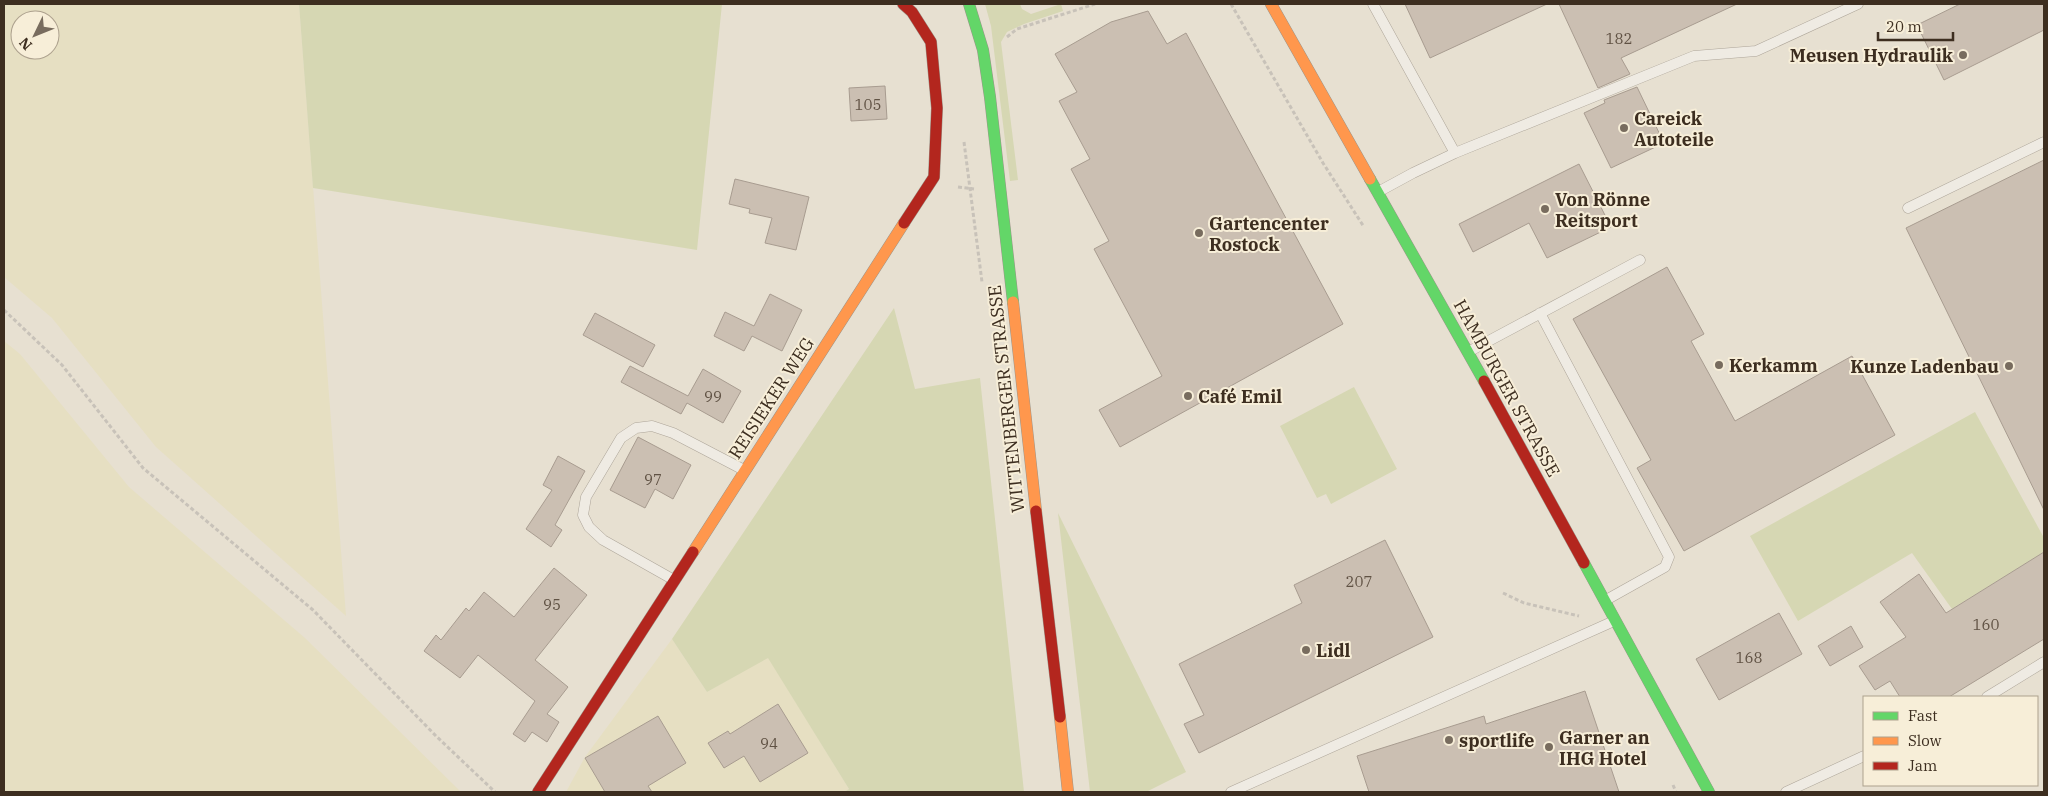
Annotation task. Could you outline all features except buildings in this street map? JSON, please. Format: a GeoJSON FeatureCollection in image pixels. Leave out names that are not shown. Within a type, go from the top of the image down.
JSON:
{"type":"FeatureCollection","features":[{"type":"Feature","properties":{"kind":"main road","name":"REISIEKER WEG"},"geometry":{"type":"LineString","coordinates":[[538,792],[934,177],[937,108],[931,42],[912,12],[903,4]]}},
{"type":"Feature","properties":{"kind":"main road","name":"WITTENBERGER STRASSE"},"geometry":{"type":"LineString","coordinates":[[969,4],[983,50],[1068,792]]}},
{"type":"Feature","properties":{"kind":"main road","name":"HAMBURGER STRASSE"},"geometry":{"type":"LineString","coordinates":[[1271,4],[1467,352],[1709,792]]}},
{"type":"Feature","properties":{"kind":"lane"},"geometry":{"type":"LineString","coordinates":[[1373,4],[1456,153]]}},
{"type":"Feature","properties":{"kind":"lane"},"geometry":{"type":"LineString","coordinates":[[1377,193],[1413,172],[1456,153],[1694,56],[1756,51],[1858,4]]}},
{"type":"Feature","properties":{"kind":"lane"},"geometry":{"type":"LineString","coordinates":[[1908,208],[2044,142]]}},
{"type":"Feature","properties":{"kind":"lane"},"geometry":{"type":"LineString","coordinates":[[1467,352],[1640,260]]}},
{"type":"Feature","properties":{"kind":"lane"},"geometry":{"type":"LineString","coordinates":[[1540,313],[1669,557],[1665,567],[1605,601]]}},
{"type":"Feature","properties":{"kind":"lane"},"geometry":{"type":"LineString","coordinates":[[674,580],[603,540],[589,528],[583,515],[586,497],[621,438],[636,428],[652,426],[673,433],[745,471]]}},
{"type":"Feature","properties":{"kind":"lane"},"geometry":{"type":"LineString","coordinates":[[1231,792],[1615,620]]}},
{"type":"Feature","properties":{"kind":"lane"},"geometry":{"type":"LineString","coordinates":[[1989,696],[2044,662]]}},
{"type":"Feature","properties":{"kind":"lane"},"geometry":{"type":"LineString","coordinates":[[1786,792],[1863,756]]}},
{"type":"Feature","properties":{"kind":"path"},"geometry":{"type":"LineString","coordinates":[[1004,43],[1008,35],[1016,29],[1094,4]]}},
{"type":"Feature","properties":{"kind":"path"},"geometry":{"type":"LineString","coordinates":[[1231,4],[1323,163],[1366,231]]}},
{"type":"Feature","properties":{"kind":"path"},"geometry":{"type":"LineString","coordinates":[[970,190],[1000,189]]}},
{"type":"Feature","properties":{"kind":"path"},"geometry":{"type":"LineString","coordinates":[[4,310],[62,365],[143,468],[313,610],[436,736],[495,792]]}},
{"type":"Feature","properties":{"kind":"path"},"geometry":{"type":"LineString","coordinates":[[1503,592],[1524,603],[1582,617],[1577,608]]}},
{"type":"Feature","properties":{"kind":"path"},"geometry":{"type":"LineString","coordinates":[[1672,784],[1676,792]]}},
{"type":"Feature","properties":{"kind":"shaded area"},"geometry":{"type":"Polygon","coordinates":[[[4,4],[299,4],[346,616],[156,447],[52,318],[4,277],[4,4]]]}},
{"type":"Feature","properties":{"kind":"shaded area"},"geometry":{"type":"Polygon","coordinates":[[[4,341],[20,354],[129,487],[305,638],[461,792],[4,792],[4,341]]]}},
{"type":"Feature","properties":{"kind":"shaded area"},"geometry":{"type":"Polygon","coordinates":[[[672,639],[707,692],[768,657],[849,789],[844,792],[566,792],[585,757],[672,639]]]}},
{"type":"Feature","properties":{"kind":"green space"},"geometry":{"type":"Polygon","coordinates":[[[299,4],[722,4],[697,250],[313,188],[299,4]]]}},
{"type":"Feature","properties":{"kind":"green space"},"geometry":{"type":"Polygon","coordinates":[[[985,4],[1020,4],[1022,9],[1031,14],[1061,4],[1063,11],[1024,24],[1007,32],[1001,42],[1018,180],[1010,181],[991,26],[985,4]]]}},
{"type":"Feature","properties":{"kind":"green space"},"geometry":{"type":"Polygon","coordinates":[[[894,308],[915,389],[980,378],[1024,792],[844,792],[849,789],[768,658],[707,692],[672,639],[894,308]]]}},
{"type":"Feature","properties":{"kind":"green space"},"geometry":{"type":"Polygon","coordinates":[[[1354,387],[1397,469],[1331,504],[1326,494],[1317,498],[1280,426],[1354,387]]]}},
{"type":"Feature","properties":{"kind":"green space"},"geometry":{"type":"Polygon","coordinates":[[[1975,412],[2044,538],[2044,552],[1952,609],[1912,553],[1798,621],[1750,536],[1975,412]]]}},
{"type":"Feature","properties":{"kind":"green space"},"geometry":{"type":"Polygon","coordinates":[[[1058,513],[1186,772],[1146,792],[1090,792],[1058,513]]]}},
{"type":"Feature","properties":{"kind":"traffic: fast"},"geometry":{"type":"LineString","coordinates":[[969,4],[983,50],[990,97],[1013,302]]}},
{"type":"Feature","properties":{"kind":"traffic: fast"},"geometry":{"type":"LineString","coordinates":[[1370,179],[1484,381]]}},
{"type":"Feature","properties":{"kind":"traffic: fast"},"geometry":{"type":"LineString","coordinates":[[1584,563],[1709,792]]}},
{"type":"Feature","properties":{"kind":"traffic: slow"},"geometry":{"type":"LineString","coordinates":[[1271,4],[1370,179]]}},
{"type":"Feature","properties":{"kind":"traffic: slow"},"geometry":{"type":"LineString","coordinates":[[693,552],[904,223]]}},
{"type":"Feature","properties":{"kind":"traffic: slow"},"geometry":{"type":"LineString","coordinates":[[1013,302],[1036,511]]}},
{"type":"Feature","properties":{"kind":"traffic: slow"},"geometry":{"type":"LineString","coordinates":[[1060,717],[1068,792]]}},
{"type":"Feature","properties":{"kind":"traffic: jam"},"geometry":{"type":"LineString","coordinates":[[903,4],[912,12],[931,42],[937,108],[934,177],[904,223]]}},
{"type":"Feature","properties":{"kind":"traffic: jam"},"geometry":{"type":"LineString","coordinates":[[1484,381],[1584,563]]}},
{"type":"Feature","properties":{"kind":"traffic: jam"},"geometry":{"type":"LineString","coordinates":[[1036,511],[1060,717]]}},
{"type":"Feature","properties":{"kind":"traffic: jam"},"geometry":{"type":"LineString","coordinates":[[538,792],[693,552]]}},
{"type":"Feature","properties":{"kind":"place","name":"Meusen Hydraulik"},"geometry":{"type":"Point","coordinates":[1963,55]}},
{"type":"Feature","properties":{"kind":"place","name":"Careick Autoteile"},"geometry":{"type":"Point","coordinates":[1624,128]}},
{"type":"Feature","properties":{"kind":"place","name":"Von Rönne Reitsport"},"geometry":{"type":"Point","coordinates":[1545,209]}},
{"type":"Feature","properties":{"kind":"place","name":"Gartencenter Rostock"},"geometry":{"type":"Point","coordinates":[1199,233]}},
{"type":"Feature","properties":{"kind":"place","name":"Kerkamm"},"geometry":{"type":"Point","coordinates":[1719,365]}},
{"type":"Feature","properties":{"kind":"place","name":"Kunze Ladenbau"},"geometry":{"type":"Point","coordinates":[2009,366]}},
{"type":"Feature","properties":{"kind":"place","name":"Café Emil"},"geometry":{"type":"Point","coordinates":[1188,396]}},
{"type":"Feature","properties":{"kind":"place","name":"Lidl"},"geometry":{"type":"Point","coordinates":[1306,650]}},
{"type":"Feature","properties":{"kind":"place","name":"sportlife"},"geometry":{"type":"Point","coordinates":[1449,740]}},
{"type":"Feature","properties":{"kind":"place","name":"Garner an IHG Hotel"},"geometry":{"type":"Point","coordinates":[1549,747]}}]}
